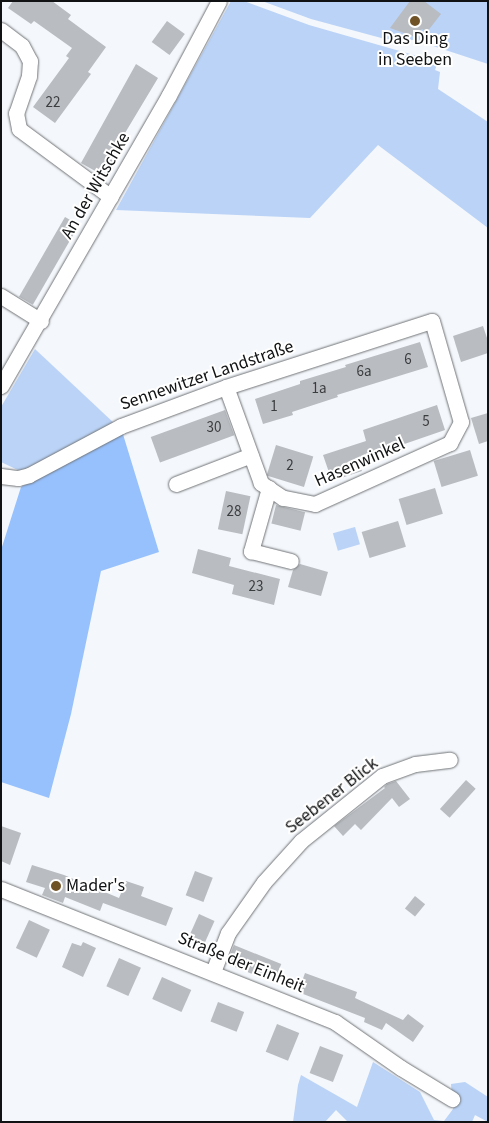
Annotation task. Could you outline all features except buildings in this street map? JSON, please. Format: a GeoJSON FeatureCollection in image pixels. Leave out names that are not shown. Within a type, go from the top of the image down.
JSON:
{"type":"FeatureCollection","features":[{"type":"Feature","properties":{"kind":"street","name":"An der Witschke"},"geometry":{"type":"LineString","coordinates":[[1,386],[41,321],[220,1]]}},
{"type":"Feature","properties":{"kind":"street"},"geometry":{"type":"LineString","coordinates":[[1,30],[22,46],[30,61],[29,76],[16,114],[19,129],[111,197]]}},
{"type":"Feature","properties":{"kind":"street"},"geometry":{"type":"LineString","coordinates":[[1,296],[41,321]]}},
{"type":"Feature","properties":{"kind":"street","name":"Sennewitzer Landstraße"},"geometry":{"type":"LineString","coordinates":[[1,476],[18,478],[29,475],[121,426],[226,387],[432,321]]}},
{"type":"Feature","properties":{"kind":"street","name":"Hasenwinkel"},"geometry":{"type":"LineString","coordinates":[[226,387],[261,483],[283,498],[315,504],[450,444],[462,422],[432,321]]}},
{"type":"Feature","properties":{"kind":"street"},"geometry":{"type":"LineString","coordinates":[[176,484],[251,455]]}},
{"type":"Feature","properties":{"kind":"street"},"geometry":{"type":"LineString","coordinates":[[269,488],[251,551],[292,561]]}},
{"type":"Feature","properties":{"kind":"street","name":"Seebener Blick"},"geometry":{"type":"LineString","coordinates":[[213,972],[228,933],[264,882],[301,840],[382,776],[415,764],[450,760]]}},
{"type":"Feature","properties":{"kind":"street","name":"Straße der Einheit"},"geometry":{"type":"LineString","coordinates":[[1,888],[335,1022],[401,1068],[452,1099]]}},
{"type":"Feature","properties":{"kind":"shaded area"},"geometry":{"type":"Polygon","coordinates":[[[231,1],[244,1],[309,25],[438,62],[435,70],[440,72],[438,89],[488,122],[488,228],[378,145],[310,218],[116,210],[231,1]]]}},
{"type":"Feature","properties":{"kind":"shaded area"},"geometry":{"type":"Polygon","coordinates":[[[262,1],[488,1],[488,64],[415,40],[385,39],[311,19],[262,1]]]}},
{"type":"Feature","properties":{"kind":"shaded area"},"geometry":{"type":"Polygon","coordinates":[[[35,349],[115,424],[22,472],[1,462],[1,407],[35,349]]]}},
{"type":"Feature","properties":{"kind":"shaded area"},"geometry":{"type":"Polygon","coordinates":[[[122,431],[159,552],[101,571],[71,714],[49,798],[1,782],[1,550],[21,487],[122,431]]]}},
{"type":"Feature","properties":{"kind":"shaded area"},"geometry":{"type":"Polygon","coordinates":[[[355,527],[360,544],[338,551],[333,533],[355,527]]]}},
{"type":"Feature","properties":{"kind":"shaded area"},"geometry":{"type":"Polygon","coordinates":[[[373,1062],[420,1092],[434,1120],[444,1121],[453,1109],[451,1084],[465,1082],[488,1097],[488,1122],[475,1115],[472,1122],[348,1122],[336,1110],[325,1122],[293,1122],[301,1075],[357,1107],[373,1062]]]}},
{"type":"Feature","properties":{"kind":"place","name":"Das Ding in Seeben"},"geometry":{"type":"Point","coordinates":[415,21]}},
{"type":"Feature","properties":{"kind":"place","name":"Mader's"},"geometry":{"type":"Point","coordinates":[56,886]}}]}
